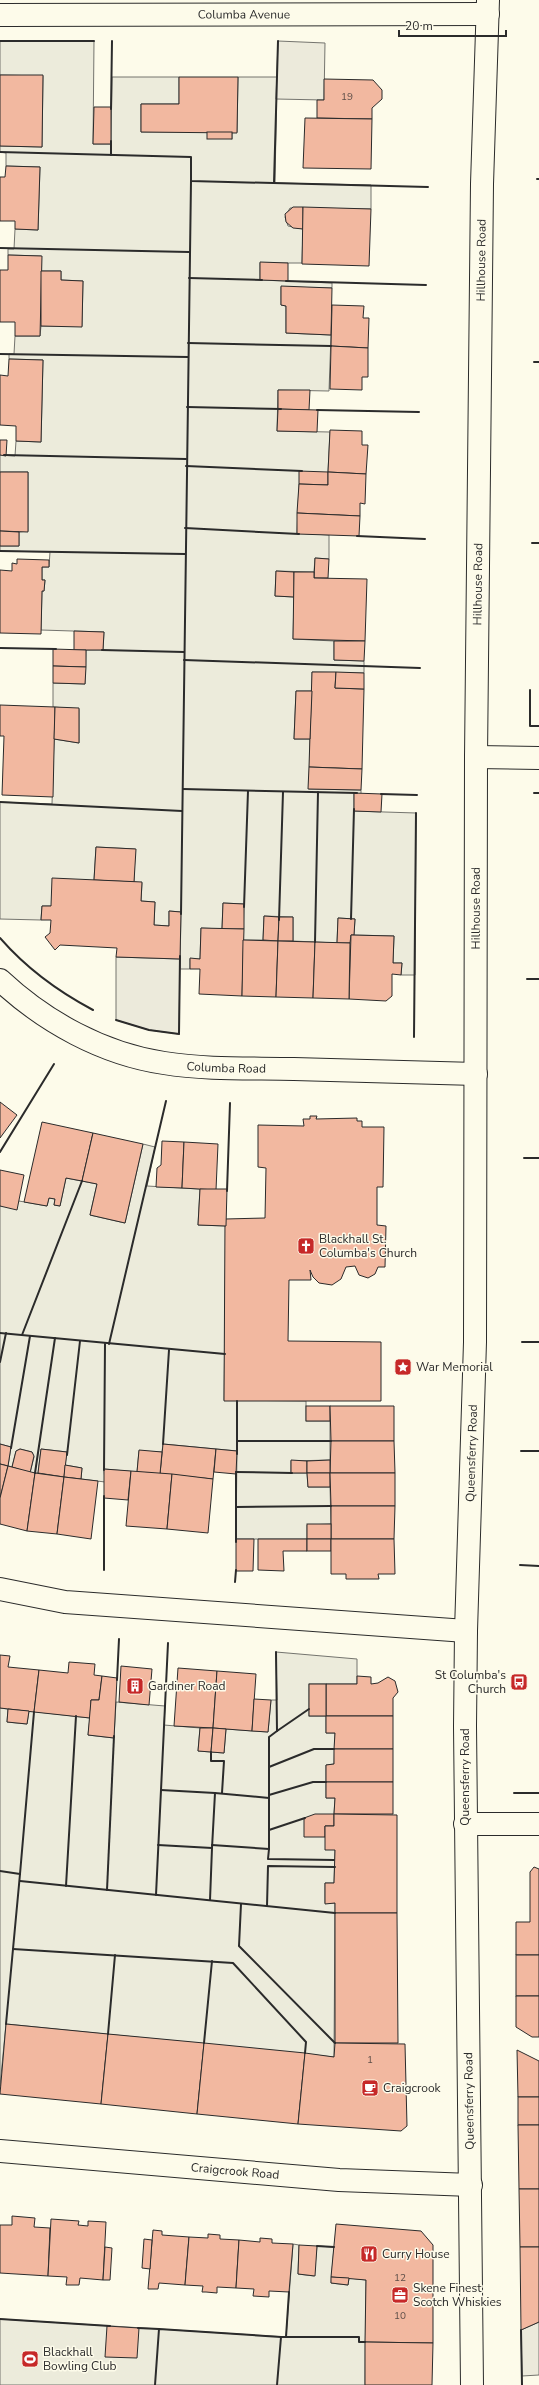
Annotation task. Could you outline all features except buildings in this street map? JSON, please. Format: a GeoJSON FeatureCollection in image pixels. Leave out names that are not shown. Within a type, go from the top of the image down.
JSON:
{"type":"FeatureCollection","features":[{"type":"Feature","properties":{"kind":"main road","name":"Columba Avenue"},"geometry":{"type":"LineString","coordinates":[[0,15],[488,7]]}},
{"type":"Feature","properties":{"kind":"main road","name":"Hillhouse Road"},"geometry":{"type":"LineString","coordinates":[[476,1168],[476,757],[482,184],[488,7]]}},
{"type":"Feature","properties":{"kind":"main road"},"geometry":{"type":"LineString","coordinates":[[476,757],[539,758]]}},
{"type":"Feature","properties":{"kind":"main road","name":"Columba Road"},"geometry":{"type":"LineString","coordinates":[[0,980],[21,999],[90,1042],[122,1054],[164,1063],[218,1068],[476,1074]]}},
{"type":"Feature","properties":{"kind":"main road","name":"Queensferry Road"},"geometry":{"type":"LineString","coordinates":[[472,2385],[471,2185],[464,1824],[466,1631],[475,1342],[476,1168]]}},
{"type":"Feature","properties":{"kind":"main road"},"geometry":{"type":"LineString","coordinates":[[0,1589],[65,1602],[466,1631]]}},
{"type":"Feature","properties":{"kind":"main road"},"geometry":{"type":"LineString","coordinates":[[464,1824],[539,1824]]}},
{"type":"Feature","properties":{"kind":"main road","name":"Craigcrook Road"},"geometry":{"type":"LineString","coordinates":[[0,2151],[339,2180],[471,2185]]}},
{"type":"Feature","properties":{"kind":"shaded area"},"geometry":{"type":"Polygon","coordinates":[[[0,41],[94,41],[93,144],[111,144],[112,77],[179,77],[179,104],[141,104],[141,132],[207,132],[232,139],[232,132],[237,132],[238,77],[277,77],[275,183],[371,185],[371,209],[290,208],[285,217],[288,226],[303,229],[302,263],[260,263],[260,280],[332,283],[332,288],[281,287],[281,305],[286,306],[286,333],[331,335],[329,391],[278,390],[277,431],[330,432],[328,472],[299,484],[297,533],[329,535],[329,559],[315,558],[314,572],[276,571],[275,596],[294,597],[293,639],[334,641],[334,660],[364,661],[364,673],[312,672],[312,691],[296,691],[294,739],[310,739],[309,789],[361,790],[361,794],[354,794],[354,811],[416,813],[415,975],[401,975],[402,963],[393,963],[394,936],[354,935],[355,919],[338,918],[337,943],[293,941],[293,917],[264,916],[263,940],[243,940],[244,904],[223,903],[222,929],[201,928],[200,959],[190,959],[190,969],[180,969],[181,912],[169,911],[169,926],[154,925],[155,902],[141,901],[142,883],[134,882],[135,849],[96,847],[94,880],[51,906],[42,906],[41,920],[0,919],[0,802],[52,804],[54,739],[79,743],[79,709],[53,707],[53,683],[85,684],[86,650],[103,650],[104,632],[41,630],[42,591],[44,591],[45,580],[42,580],[42,567],[49,567],[50,552],[0,551],[0,546],[19,546],[19,532],[28,531],[28,472],[0,472],[0,455],[15,456],[16,441],[41,442],[43,360],[9,359],[9,354],[14,354],[15,336],[40,336],[41,326],[82,326],[83,281],[61,280],[61,271],[41,271],[41,256],[8,255],[8,249],[14,249],[15,229],[38,230],[40,167],[6,166],[6,153],[0,152],[0,146],[42,147],[43,76],[0,75],[0,41]]]}},
{"type":"Feature","properties":{"kind":"shaded area"},"geometry":{"type":"Polygon","coordinates":[[[278,41],[325,43],[324,100],[276,99],[278,41]]]}},
{"type":"Feature","properties":{"kind":"shaded area"},"geometry":{"type":"Polygon","coordinates":[[[116,957],[180,959],[179,1034],[149,1030],[116,1020],[116,957]]]}},
{"type":"Feature","properties":{"kind":"shaded area"},"geometry":{"type":"Polygon","coordinates":[[[143,1144],[155,1147],[147,1186],[200,1189],[198,1225],[226,1226],[224,1400],[306,1401],[306,1421],[330,1421],[330,1460],[291,1461],[291,1473],[307,1473],[308,1487],[330,1487],[331,1524],[307,1525],[307,1539],[236,1539],[237,1451],[163,1444],[162,1452],[139,1451],[137,1472],[104,1469],[105,1482],[81,1479],[82,1468],[65,1465],[67,1452],[41,1449],[38,1473],[30,1473],[34,1457],[32,1452],[20,1449],[16,1451],[12,1467],[8,1466],[11,1447],[0,1444],[0,1206],[19,1201],[47,1206],[49,1198],[55,1199],[54,1205],[60,1206],[66,1178],[97,1184],[90,1215],[125,1223],[143,1144]]]}},
{"type":"Feature","properties":{"kind":"shaded area"},"geometry":{"type":"Polygon","coordinates":[[[276,1652],[357,1659],[357,1684],[309,1684],[309,1716],[326,1716],[326,1733],[335,1733],[334,1764],[326,1765],[326,1798],[335,1798],[334,1814],[325,1837],[335,1850],[334,1883],[325,1883],[325,1903],[335,1903],[334,2057],[6,2024],[0,2086],[0,1708],[8,1709],[7,1722],[27,1724],[29,1711],[90,1718],[88,1735],[114,1738],[116,1702],[165,1706],[164,1725],[200,1728],[198,1751],[224,1753],[226,1729],[268,1732],[271,1700],[277,1700],[276,1652]]]}},
{"type":"Feature","properties":{"kind":"shaded area"},"geometry":{"type":"Polygon","coordinates":[[[293,2244],[299,2245],[298,2274],[314,2276],[317,2246],[334,2247],[331,2283],[348,2285],[349,2278],[366,2280],[365,2385],[0,2385],[0,2319],[286,2337],[293,2244]]]}},
{"type":"Feature","properties":{"kind":"shaded area"},"geometry":{"type":"Polygon","coordinates":[[[539,2322],[539,2375],[522,2376],[521,2330],[539,2322]]]}},
{"type":"Feature","properties":{"kind":"wall"},"geometry":{"type":"LineString","coordinates":[[0,41],[94,41]]}},
{"type":"Feature","properties":{"kind":"wall"},"geometry":{"type":"LineString","coordinates":[[111,109],[112,41]]}},
{"type":"Feature","properties":{"kind":"wall"},"geometry":{"type":"LineString","coordinates":[[274,183],[278,41]]}},
{"type":"Feature","properties":{"kind":"wall"},"geometry":{"type":"LineString","coordinates":[[111,141],[111,155]]}},
{"type":"Feature","properties":{"kind":"wall"},"geometry":{"type":"LineString","coordinates":[[0,152],[191,157],[191,181],[428,187]]}},
{"type":"Feature","properties":{"kind":"wall"},"geometry":{"type":"LineString","coordinates":[[181,914],[191,181]]}},
{"type":"Feature","properties":{"kind":"wall"},"geometry":{"type":"LineString","coordinates":[[0,248],[189,252]]}},
{"type":"Feature","properties":{"kind":"wall"},"geometry":{"type":"LineString","coordinates":[[189,278],[262,280]]}},
{"type":"Feature","properties":{"kind":"wall"},"geometry":{"type":"LineString","coordinates":[[286,281],[426,285]]}},
{"type":"Feature","properties":{"kind":"wall"},"geometry":{"type":"LineString","coordinates":[[188,343],[331,346]]}},
{"type":"Feature","properties":{"kind":"wall"},"geometry":{"type":"LineString","coordinates":[[0,354],[188,357]]}},
{"type":"Feature","properties":{"kind":"wall"},"geometry":{"type":"LineString","coordinates":[[534,362],[539,362]]}},
{"type":"Feature","properties":{"kind":"wall"},"geometry":{"type":"LineString","coordinates":[[187,407],[281,409]]}},
{"type":"Feature","properties":{"kind":"wall"},"geometry":{"type":"LineString","coordinates":[[317,410],[419,412]]}},
{"type":"Feature","properties":{"kind":"wall"},"geometry":{"type":"LineString","coordinates":[[4,455],[186,459]]}},
{"type":"Feature","properties":{"kind":"wall"},"geometry":{"type":"LineString","coordinates":[[186,466],[302,471]]}},
{"type":"Feature","properties":{"kind":"wall"},"geometry":{"type":"LineString","coordinates":[[185,528],[299,534]]}},
{"type":"Feature","properties":{"kind":"wall"},"geometry":{"type":"LineString","coordinates":[[357,536],[425,539]]}},
{"type":"Feature","properties":{"kind":"wall"},"geometry":{"type":"LineString","coordinates":[[532,543],[539,543]]}},
{"type":"Feature","properties":{"kind":"wall"},"geometry":{"type":"LineString","coordinates":[[0,551],[185,554]]}},
{"type":"Feature","properties":{"kind":"wall"},"geometry":{"type":"LineString","coordinates":[[0,648],[56,649]]}},
{"type":"Feature","properties":{"kind":"wall"},"geometry":{"type":"LineString","coordinates":[[102,650],[184,652]]}},
{"type":"Feature","properties":{"kind":"wall"},"geometry":{"type":"LineString","coordinates":[[184,660],[420,668]]}},
{"type":"Feature","properties":{"kind":"wall"},"geometry":{"type":"LineString","coordinates":[[530,690],[530,726],[539,726]]}},
{"type":"Feature","properties":{"kind":"wall"},"geometry":{"type":"LineString","coordinates":[[183,789],[357,793]]}},
{"type":"Feature","properties":{"kind":"wall"},"geometry":{"type":"LineString","coordinates":[[244,907],[248,791]]}},
{"type":"Feature","properties":{"kind":"wall"},"geometry":{"type":"LineString","coordinates":[[279,920],[283,792]]}},
{"type":"Feature","properties":{"kind":"wall"},"geometry":{"type":"LineString","coordinates":[[315,942],[318,792]]}},
{"type":"Feature","properties":{"kind":"wall"},"geometry":{"type":"LineString","coordinates":[[534,793],[539,793]]}},
{"type":"Feature","properties":{"kind":"wall"},"geometry":{"type":"LineString","coordinates":[[381,794],[417,795]]}},
{"type":"Feature","properties":{"kind":"wall"},"geometry":{"type":"LineString","coordinates":[[0,802],[182,811]]}},
{"type":"Feature","properties":{"kind":"wall"},"geometry":{"type":"LineString","coordinates":[[351,919],[354,809]]}},
{"type":"Feature","properties":{"kind":"wall"},"geometry":{"type":"LineString","coordinates":[[414,1037],[416,813]]}},
{"type":"Feature","properties":{"kind":"wall"},"geometry":{"type":"LineString","coordinates":[[0,938],[21,960],[43,978],[67,995],[93,1010]]}},
{"type":"Feature","properties":{"kind":"wall"},"geometry":{"type":"LineString","coordinates":[[116,1020],[149,1030],[179,1034],[180,956]]}},
{"type":"Feature","properties":{"kind":"wall"},"geometry":{"type":"LineString","coordinates":[[527,979],[539,979]]}},
{"type":"Feature","properties":{"kind":"wall"},"geometry":{"type":"LineString","coordinates":[[0,1152],[54,1064]]}},
{"type":"Feature","properties":{"kind":"wall"},"geometry":{"type":"LineString","coordinates":[[109,1344],[166,1101]]}},
{"type":"Feature","properties":{"kind":"wall"},"geometry":{"type":"LineString","coordinates":[[227,1191],[230,1103]]}},
{"type":"Feature","properties":{"kind":"wall"},"geometry":{"type":"LineString","coordinates":[[524,1158],[539,1158]]}},
{"type":"Feature","properties":{"kind":"wall"},"geometry":{"type":"LineString","coordinates":[[22,1335],[82,1181]]}},
{"type":"Feature","properties":{"kind":"wall"},"geometry":{"type":"LineString","coordinates":[[0,1333],[225,1354]]}},
{"type":"Feature","properties":{"kind":"wall"},"geometry":{"type":"LineString","coordinates":[[0,1362],[6,1333]]}},
{"type":"Feature","properties":{"kind":"wall"},"geometry":{"type":"LineString","coordinates":[[11,1448],[30,1336]]}},
{"type":"Feature","properties":{"kind":"wall"},"geometry":{"type":"LineString","coordinates":[[35,1473],[55,1338]]}},
{"type":"Feature","properties":{"kind":"wall"},"geometry":{"type":"LineString","coordinates":[[67,1455],[80,1341]]}},
{"type":"Feature","properties":{"kind":"wall"},"geometry":{"type":"LineString","coordinates":[[522,1342],[539,1342]]}},
{"type":"Feature","properties":{"kind":"wall"},"geometry":{"type":"LineString","coordinates":[[104,1470],[105,1344]]}},
{"type":"Feature","properties":{"kind":"wall"},"geometry":{"type":"LineString","coordinates":[[163,1444],[169,1350]]}},
{"type":"Feature","properties":{"kind":"wall"},"geometry":{"type":"LineString","coordinates":[[237,1401],[237,1454]]}},
{"type":"Feature","properties":{"kind":"wall"},"geometry":{"type":"LineString","coordinates":[[237,1441],[331,1441]]}},
{"type":"Feature","properties":{"kind":"wall"},"geometry":{"type":"LineString","coordinates":[[521,1451],[539,1451]]}},
{"type":"Feature","properties":{"kind":"wall"},"geometry":{"type":"LineString","coordinates":[[236,1472],[292,1473]]}},
{"type":"Feature","properties":{"kind":"wall"},"geometry":{"type":"LineString","coordinates":[[236,1472],[236,1542]]}},
{"type":"Feature","properties":{"kind":"wall"},"geometry":{"type":"LineString","coordinates":[[104,1496],[104,1570]]}},
{"type":"Feature","properties":{"kind":"wall"},"geometry":{"type":"LineString","coordinates":[[236,1507],[331,1506]]}},
{"type":"Feature","properties":{"kind":"wall"},"geometry":{"type":"LineString","coordinates":[[520,1565],[539,1566]]}},
{"type":"Feature","properties":{"kind":"wall"},"geometry":{"type":"LineString","coordinates":[[235,1582],[236,1570]]}},
{"type":"Feature","properties":{"kind":"wall"},"geometry":{"type":"LineString","coordinates":[[117,1680],[119,1639]]}},
{"type":"Feature","properties":{"kind":"wall"},"geometry":{"type":"LineString","coordinates":[[156,1895],[168,1643]]}},
{"type":"Feature","properties":{"kind":"wall"},"geometry":{"type":"LineString","coordinates":[[215,1793],[269,1798],[269,1737],[277,1731],[276,1652]]}},
{"type":"Feature","properties":{"kind":"wall"},"geometry":{"type":"LineString","coordinates":[[277,1731],[309,1709]]}},
{"type":"Feature","properties":{"kind":"wall"},"geometry":{"type":"LineString","coordinates":[[20,1874],[34,1712]]}},
{"type":"Feature","properties":{"kind":"wall"},"geometry":{"type":"LineString","coordinates":[[66,1886],[76,1716]]}},
{"type":"Feature","properties":{"kind":"wall"},"geometry":{"type":"LineString","coordinates":[[107,1890],[114,1736]]}},
{"type":"Feature","properties":{"kind":"wall"},"geometry":{"type":"LineString","coordinates":[[269,1767],[314,1749],[334,1749]]}},
{"type":"Feature","properties":{"kind":"wall"},"geometry":{"type":"LineString","coordinates":[[211,1752],[211,1761],[224,1761],[222,1793]]}},
{"type":"Feature","properties":{"kind":"wall"},"geometry":{"type":"LineString","coordinates":[[269,1795],[313,1782],[326,1782]]}},
{"type":"Feature","properties":{"kind":"wall"},"geometry":{"type":"LineString","coordinates":[[158,1845],[212,1848],[215,1793],[161,1790]]}},
{"type":"Feature","properties":{"kind":"wall"},"geometry":{"type":"LineString","coordinates":[[514,1793],[539,1793]]}},
{"type":"Feature","properties":{"kind":"wall"},"geometry":{"type":"LineString","coordinates":[[212,1845],[269,1849],[269,1798]]}},
{"type":"Feature","properties":{"kind":"wall"},"geometry":{"type":"LineString","coordinates":[[269,1830],[305,1818]]}},
{"type":"Feature","properties":{"kind":"wall"},"geometry":{"type":"LineString","coordinates":[[210,1900],[212,1848]]}},
{"type":"Feature","properties":{"kind":"wall"},"geometry":{"type":"LineString","coordinates":[[269,1849],[268,1859],[334,1860]]}},
{"type":"Feature","properties":{"kind":"wall"},"geometry":{"type":"LineString","coordinates":[[267,1906],[268,1866],[335,1867]]}},
{"type":"Feature","properties":{"kind":"wall"},"geometry":{"type":"LineString","coordinates":[[0,1871],[20,1874],[6,2024]]}},
{"type":"Feature","properties":{"kind":"wall"},"geometry":{"type":"LineString","coordinates":[[20,1881],[335,1913]]}},
{"type":"Feature","properties":{"kind":"wall"},"geometry":{"type":"LineString","coordinates":[[241,1904],[239,1946],[335,2043]]}},
{"type":"Feature","properties":{"kind":"wall"},"geometry":{"type":"LineString","coordinates":[[13,1949],[233,1963],[306,2042],[305,2053]]}},
{"type":"Feature","properties":{"kind":"wall"},"geometry":{"type":"LineString","coordinates":[[108,2034],[115,1955]]}},
{"type":"Feature","properties":{"kind":"wall"},"geometry":{"type":"LineString","coordinates":[[204,2043],[212,1961]]}},
{"type":"Feature","properties":{"kind":"wall"},"geometry":{"type":"LineString","coordinates":[[317,2246],[334,2247]]}},
{"type":"Feature","properties":{"kind":"wall"},"geometry":{"type":"LineString","coordinates":[[286,2337],[289,2292]]}},
{"type":"Feature","properties":{"kind":"wall"},"geometry":{"type":"LineString","coordinates":[[0,2319],[110,2326]]}},
{"type":"Feature","properties":{"kind":"wall"},"geometry":{"type":"LineString","coordinates":[[138,2328],[159,2329]]}},
{"type":"Feature","properties":{"kind":"wall"},"geometry":{"type":"LineString","coordinates":[[155,2385],[159,2329],[281,2337]]}},
{"type":"Feature","properties":{"kind":"wall"},"geometry":{"type":"LineString","coordinates":[[521,2330],[522,2385]]}},
{"type":"Feature","properties":{"kind":"wall"},"geometry":{"type":"LineString","coordinates":[[277,2385],[281,2337],[359,2337],[359,2342],[365,2342]]}},
{"type":"Feature","properties":{"kind":"place","name":"Blackhall St. Columba's Church"},"geometry":{"type":"Point","coordinates":[306,1246]}},
{"type":"Feature","properties":{"kind":"place","name":"War Memorial"},"geometry":{"type":"Point","coordinates":[403,1367]}},
{"type":"Feature","properties":{"kind":"place","name":"St Columba's Church"},"geometry":{"type":"Point","coordinates":[519,1682]}},
{"type":"Feature","properties":{"kind":"place","name":"Gardiner Road"},"geometry":{"type":"Point","coordinates":[135,1686]}},
{"type":"Feature","properties":{"kind":"place","name":"Craigcrook"},"geometry":{"type":"Point","coordinates":[370,2088]}},
{"type":"Feature","properties":{"kind":"place","name":"Curry House"},"geometry":{"type":"Point","coordinates":[369,2254]}},
{"type":"Feature","properties":{"kind":"place","name":"Skene Finest Scotch Whiskies"},"geometry":{"type":"Point","coordinates":[400,2295]}},
{"type":"Feature","properties":{"kind":"place","name":"Blackhall Bowling Club"},"geometry":{"type":"Point","coordinates":[30,2359]}}]}
